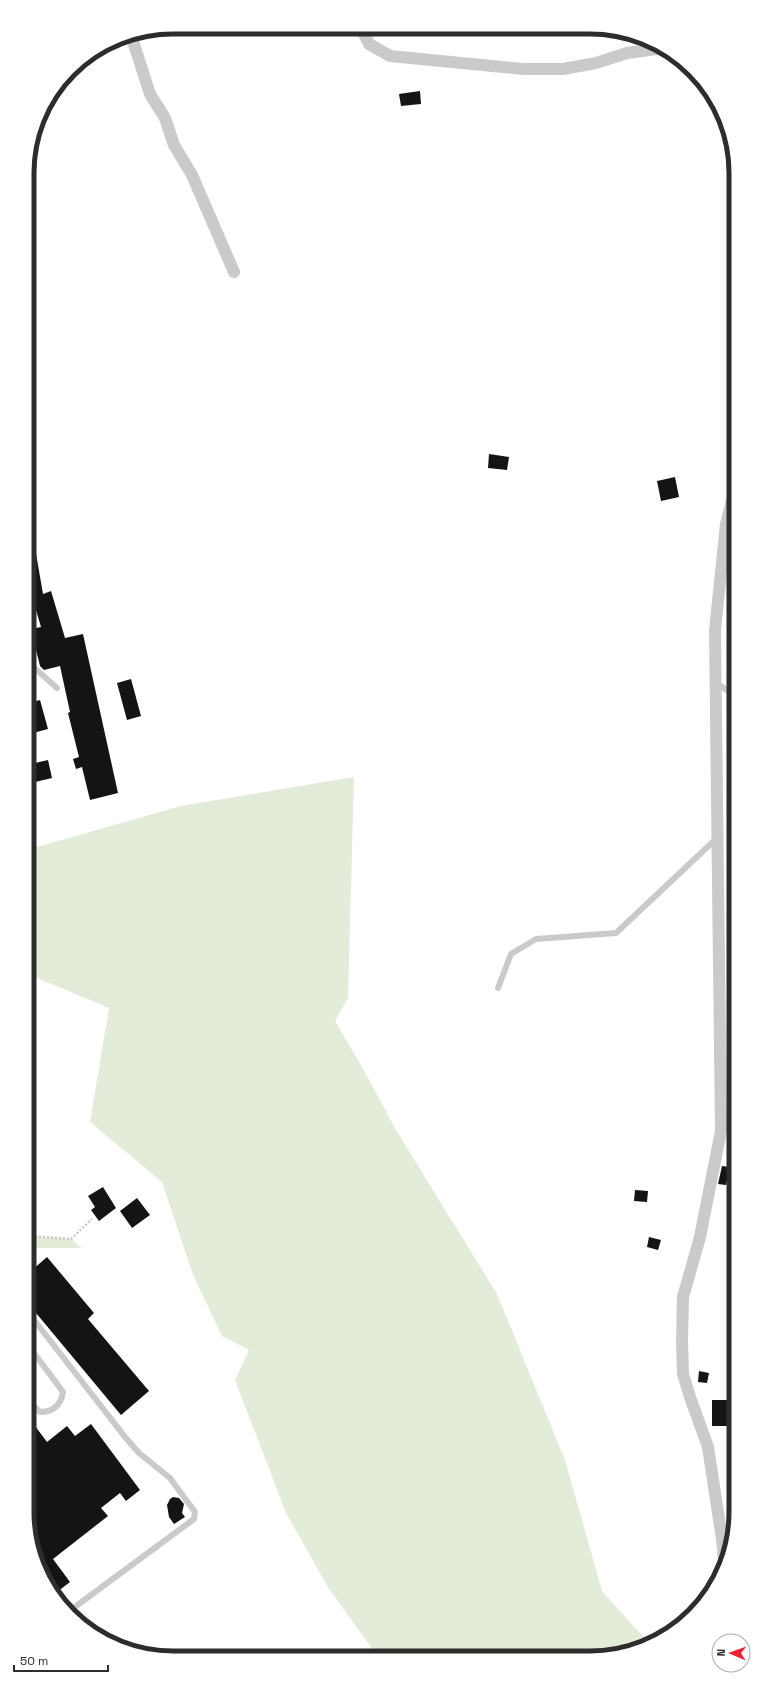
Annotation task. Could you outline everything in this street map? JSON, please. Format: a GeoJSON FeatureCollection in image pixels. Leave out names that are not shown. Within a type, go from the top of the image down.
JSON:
{"type":"FeatureCollection","features":[{"type":"Feature","properties":{"kind":"street"},"geometry":{"type":"LineString","coordinates":[[364,34],[369,44],[390,56],[523,69],[564,69],[596,63],[627,53],[654,49]]}},
{"type":"Feature","properties":{"kind":"street"},"geometry":{"type":"LineString","coordinates":[[133,40],[150,94],[165,118],[174,145],[192,175],[234,272]]}},
{"type":"Feature","properties":{"kind":"street"},"geometry":{"type":"LineString","coordinates":[[723,1551],[708,1447],[683,1374],[682,1341],[683,1297],[700,1237],[721,1131],[721,1030],[715,630],[726,524],[729,512]]}},
{"type":"Feature","properties":{"kind":"lane"},"geometry":{"type":"LineString","coordinates":[[34,667],[57,688]]}},
{"type":"Feature","properties":{"kind":"lane"},"geometry":{"type":"LineString","coordinates":[[716,683],[729,691]]}},
{"type":"Feature","properties":{"kind":"lane"},"geometry":{"type":"LineString","coordinates":[[498,988],[511,954],[536,939],[616,933],[717,838]]}},
{"type":"Feature","properties":{"kind":"lane"},"geometry":{"type":"LineString","coordinates":[[34,1320],[125,1437],[139,1453],[170,1478],[195,1512],[194,1519],[73,1609]]}},
{"type":"Feature","properties":{"kind":"lane"},"geometry":{"type":"LineString","coordinates":[[34,1353],[63,1392],[60,1404],[48,1412],[40,1412],[34,1406]]}},
{"type":"Feature","properties":{"kind":"path"},"geometry":{"type":"LineString","coordinates":[[34,1236],[71,1239],[92,1219]]}},
{"type":"Feature","properties":{"kind":"green space"},"geometry":{"type":"Polygon","coordinates":[[[354,777],[348,998],[335,1021],[396,1130],[497,1294],[565,1460],[602,1591],[645,1639],[626,1646],[608,1650],[590,1651],[374,1651],[329,1589],[286,1513],[235,1380],[249,1350],[222,1336],[193,1275],[162,1182],[90,1122],[109,1008],[34,977],[34,848],[181,806],[354,777]]]}},
{"type":"Feature","properties":{"kind":"green space"},"geometry":{"type":"Polygon","coordinates":[[[34,1236],[71,1239],[82,1248],[34,1248],[34,1236]]]}},
{"type":"Feature","properties":{"kind":"building"},"geometry":{"type":"Polygon","coordinates":[[[420,91],[421,104],[401,106],[399,94],[420,91]]]}},
{"type":"Feature","properties":{"kind":"building"},"geometry":{"type":"Polygon","coordinates":[[[489,454],[509,457],[507,470],[488,468],[489,454]]]}},
{"type":"Feature","properties":{"kind":"building"},"geometry":{"type":"Polygon","coordinates":[[[675,477],[679,497],[661,501],[657,481],[675,477]]]}},
{"type":"Feature","properties":{"kind":"building"},"geometry":{"type":"Polygon","coordinates":[[[34,542],[43,594],[51,591],[65,638],[83,634],[118,793],[90,800],[82,767],[76,769],[73,759],[79,757],[68,713],[70,712],[60,666],[44,670],[40,666],[34,641],[34,628],[41,627],[34,603],[34,542]]]}},
{"type":"Feature","properties":{"kind":"building"},"geometry":{"type":"Polygon","coordinates":[[[131,679],[141,716],[127,720],[117,683],[131,679]]]}},
{"type":"Feature","properties":{"kind":"building"},"geometry":{"type":"Polygon","coordinates":[[[40,700],[48,729],[34,733],[34,702],[40,700]]]}},
{"type":"Feature","properties":{"kind":"building"},"geometry":{"type":"Polygon","coordinates":[[[48,760],[52,778],[35,782],[34,763],[48,760]]]}},
{"type":"Feature","properties":{"kind":"building"},"geometry":{"type":"Polygon","coordinates":[[[722,1166],[729,1167],[726,1185],[718,1184],[722,1166]]]}},
{"type":"Feature","properties":{"kind":"building"},"geometry":{"type":"Polygon","coordinates":[[[103,1187],[116,1208],[99,1221],[91,1210],[95,1207],[88,1196],[103,1187]]]}},
{"type":"Feature","properties":{"kind":"building"},"geometry":{"type":"Polygon","coordinates":[[[635,1190],[648,1191],[647,1202],[634,1201],[635,1190]]]}},
{"type":"Feature","properties":{"kind":"building"},"geometry":{"type":"Polygon","coordinates":[[[137,1198],[150,1215],[132,1228],[120,1211],[137,1198]]]}},
{"type":"Feature","properties":{"kind":"building"},"geometry":{"type":"Polygon","coordinates":[[[649,1237],[661,1240],[658,1250],[647,1247],[649,1237]]]}},
{"type":"Feature","properties":{"kind":"building"},"geometry":{"type":"Polygon","coordinates":[[[47,1257],[94,1313],[88,1319],[149,1391],[121,1415],[34,1311],[34,1268],[47,1257]]]}},
{"type":"Feature","properties":{"kind":"building"},"geometry":{"type":"Polygon","coordinates":[[[699,1371],[709,1373],[707,1383],[698,1382],[699,1371]]]}},
{"type":"Feature","properties":{"kind":"building"},"geometry":{"type":"Polygon","coordinates":[[[712,1400],[729,1400],[729,1426],[712,1426],[712,1400]]]}},
{"type":"Feature","properties":{"kind":"building"},"geometry":{"type":"Polygon","coordinates":[[[91,1424],[140,1490],[126,1501],[120,1493],[101,1508],[108,1516],[53,1559],[70,1582],[58,1591],[48,1573],[39,1548],[35,1530],[34,1512],[34,1425],[47,1442],[67,1426],[75,1436],[91,1424]]]}},
{"type":"Feature","properties":{"kind":"building"},"geometry":{"type":"Polygon","coordinates":[[[173,1497],[179,1498],[184,1504],[182,1513],[185,1517],[174,1524],[169,1517],[167,1505],[173,1497]]]}}]}
